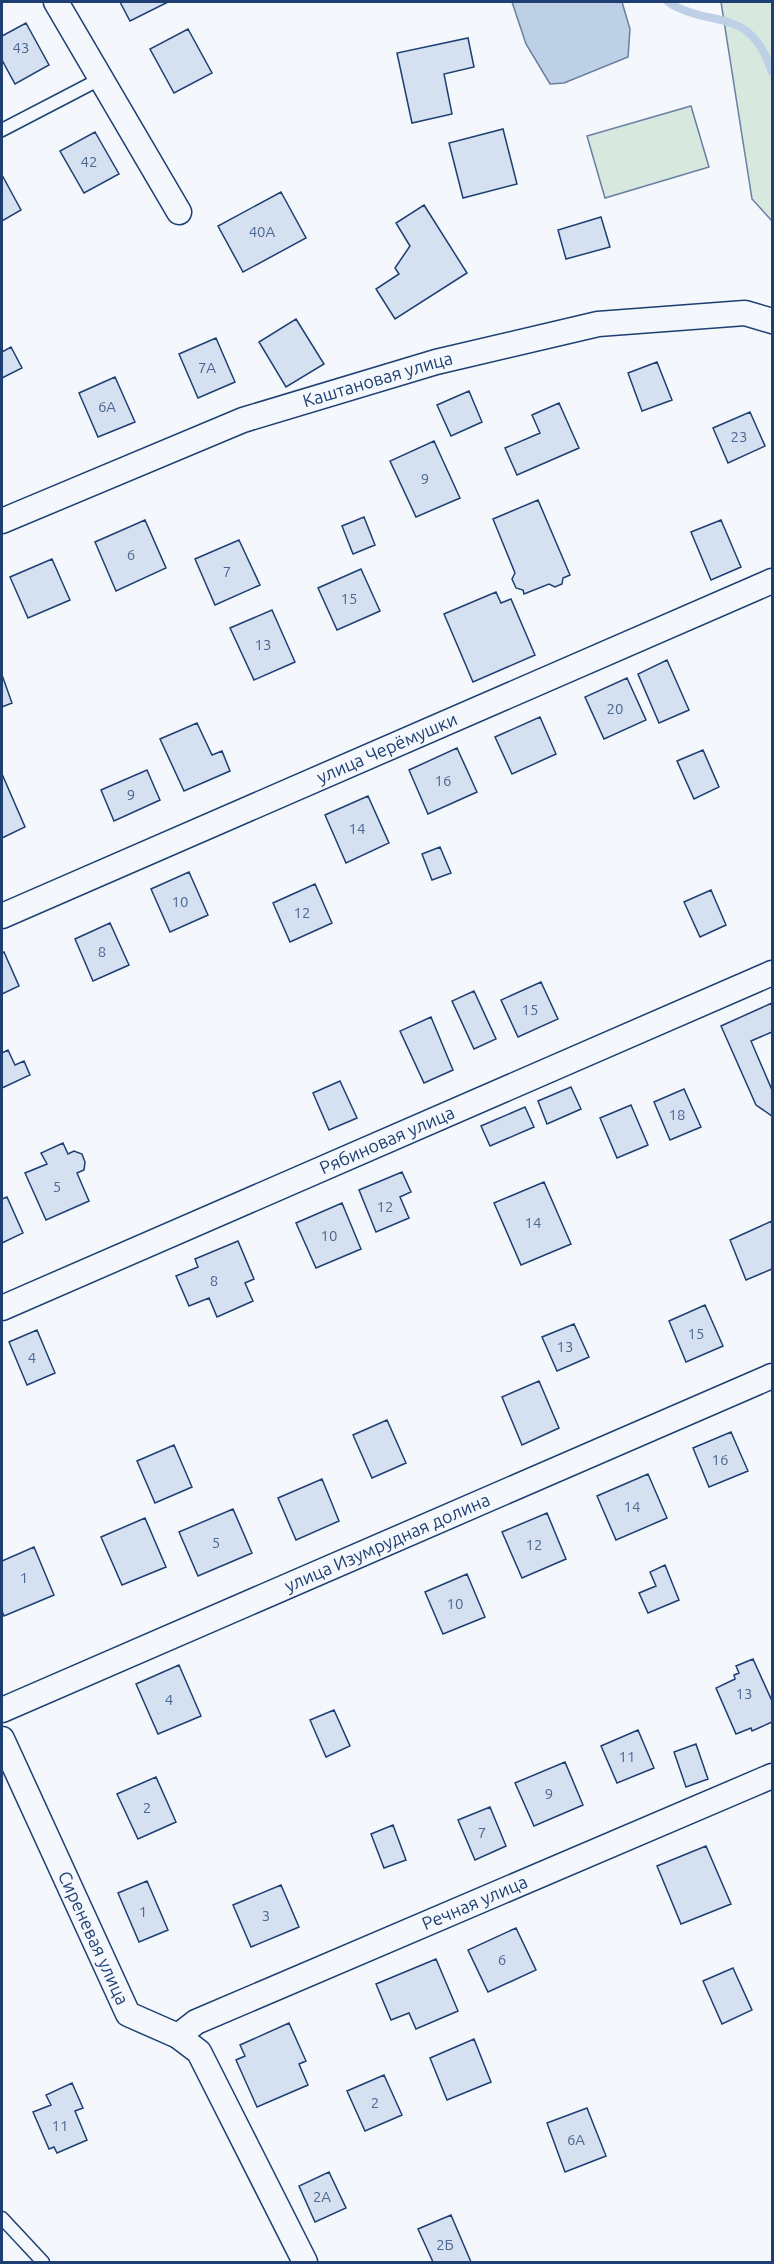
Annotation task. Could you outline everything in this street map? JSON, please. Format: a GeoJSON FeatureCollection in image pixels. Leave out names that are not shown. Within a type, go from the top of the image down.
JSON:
{"type":"FeatureCollection","features":[{"type":"Feature","properties":{"kind":"street"},"geometry":{"type":"LineString","coordinates":[[56,2],[178,212]]}},
{"type":"Feature","properties":{"kind":"street","name":"Каштановая улица"},"geometry":{"type":"LineString","coordinates":[[2,521],[243,420],[436,362],[598,324],[745,313],[772,321]]}},
{"type":"Feature","properties":{"kind":"street","name":"улица Черёмушки"},"geometry":{"type":"LineString","coordinates":[[2,916],[772,581]]}},
{"type":"Feature","properties":{"kind":"street","name":"Рябиновая улица"},"geometry":{"type":"LineString","coordinates":[[2,1308],[772,973]]}},
{"type":"Feature","properties":{"kind":"street","name":"улица Изумрудная долина"},"geometry":{"type":"LineString","coordinates":[[2,1710],[772,1376]]}},
{"type":"Feature","properties":{"kind":"street","name":"Сиреневая улица"},"geometry":{"type":"LineString","coordinates":[[2,1739],[128,2014],[178,2036],[199,2052],[305,2262]]}},
{"type":"Feature","properties":{"kind":"street","name":"Речная улица"},"geometry":{"type":"LineString","coordinates":[[178,2036],[196,2022],[772,1776]]}},
{"type":"Feature","properties":{"kind":"lane"},"geometry":{"type":"LineString","coordinates":[[2,130],[100,79]]}},
{"type":"Feature","properties":{"kind":"lane"},"geometry":{"type":"LineString","coordinates":[[2,2218],[42,2262]]}},
{"type":"Feature","properties":{"kind":"shaded area"},"geometry":{"type":"Polygon","coordinates":[[[721,2],[772,2],[772,221],[752,199],[721,2]]]}},
{"type":"Feature","properties":{"kind":"shaded area"},"geometry":{"type":"Polygon","coordinates":[[[691,106],[709,167],[605,198],[587,136],[691,106]]]}},
{"type":"Feature","properties":{"kind":"water"},"geometry":{"type":"Polygon","coordinates":[[[512,2],[622,2],[630,29],[628,57],[564,83],[550,84],[526,44],[512,2]]]}},
{"type":"Feature","properties":{"kind":"building"},"geometry":{"type":"Polygon","coordinates":[[[120,2],[168,2],[130,21],[120,2]]]}},
{"type":"Feature","properties":{"kind":"building"},"geometry":{"type":"Polygon","coordinates":[[[26,23],[49,65],[15,84],[2,60],[2,36],[26,23]]]}},
{"type":"Feature","properties":{"kind":"building"},"geometry":{"type":"Polygon","coordinates":[[[188,29],[212,73],[174,93],[150,49],[188,29]]]}},
{"type":"Feature","properties":{"kind":"building"},"geometry":{"type":"Polygon","coordinates":[[[468,38],[474,67],[444,74],[452,114],[412,123],[397,53],[468,38]]]}},
{"type":"Feature","properties":{"kind":"building"},"geometry":{"type":"Polygon","coordinates":[[[503,129],[517,184],[463,198],[449,143],[503,129]]]}},
{"type":"Feature","properties":{"kind":"building"},"geometry":{"type":"Polygon","coordinates":[[[95,132],[119,174],[84,193],[60,151],[95,132]]]}},
{"type":"Feature","properties":{"kind":"building"},"geometry":{"type":"Polygon","coordinates":[[[2,175],[21,210],[2,221],[2,175]]]}},
{"type":"Feature","properties":{"kind":"building"},"geometry":{"type":"Polygon","coordinates":[[[281,192],[306,238],[243,272],[218,226],[281,192]]]}},
{"type":"Feature","properties":{"kind":"building"},"geometry":{"type":"Polygon","coordinates":[[[424,205],[467,273],[395,319],[376,289],[399,274],[395,268],[410,246],[396,223],[424,205]]]}},
{"type":"Feature","properties":{"kind":"building"},"geometry":{"type":"Polygon","coordinates":[[[601,217],[610,247],[566,259],[558,230],[601,217]]]}},
{"type":"Feature","properties":{"kind":"building"},"geometry":{"type":"Polygon","coordinates":[[[296,319],[324,364],[286,387],[259,342],[296,319]]]}},
{"type":"Feature","properties":{"kind":"building"},"geometry":{"type":"Polygon","coordinates":[[[216,338],[235,382],[198,398],[179,354],[216,338]]]}},
{"type":"Feature","properties":{"kind":"building"},"geometry":{"type":"Polygon","coordinates":[[[11,347],[22,368],[2,378],[2,352],[11,347]]]}},
{"type":"Feature","properties":{"kind":"building"},"geometry":{"type":"Polygon","coordinates":[[[657,362],[672,400],[642,411],[628,373],[657,362]]]}},
{"type":"Feature","properties":{"kind":"building"},"geometry":{"type":"Polygon","coordinates":[[[115,377],[135,422],[98,437],[79,393],[115,377]]]}},
{"type":"Feature","properties":{"kind":"building"},"geometry":{"type":"Polygon","coordinates":[[[469,391],[482,422],[451,436],[437,405],[469,391]]]}},
{"type":"Feature","properties":{"kind":"building"},"geometry":{"type":"Polygon","coordinates":[[[559,403],[579,448],[517,475],[505,448],[540,433],[532,415],[559,403]]]}},
{"type":"Feature","properties":{"kind":"building"},"geometry":{"type":"Polygon","coordinates":[[[750,412],[765,446],[728,463],[713,428],[750,412]]]}},
{"type":"Feature","properties":{"kind":"building"},"geometry":{"type":"Polygon","coordinates":[[[434,441],[460,498],[416,517],[390,461],[434,441]]]}},
{"type":"Feature","properties":{"kind":"building"},"geometry":{"type":"Polygon","coordinates":[[[538,500],[570,575],[563,578],[562,584],[555,587],[549,584],[524,594],[523,590],[516,588],[512,579],[515,573],[493,519],[538,500]]]}},
{"type":"Feature","properties":{"kind":"building"},"geometry":{"type":"Polygon","coordinates":[[[364,517],[375,545],[353,554],[342,526],[364,517]]]}},
{"type":"Feature","properties":{"kind":"building"},"geometry":{"type":"Polygon","coordinates":[[[145,520],[166,568],[116,591],[95,542],[145,520]]]}},
{"type":"Feature","properties":{"kind":"building"},"geometry":{"type":"Polygon","coordinates":[[[721,520],[741,567],[711,580],[691,532],[721,520]]]}},
{"type":"Feature","properties":{"kind":"building"},"geometry":{"type":"Polygon","coordinates":[[[239,540],[260,585],[215,605],[195,559],[239,540]]]}},
{"type":"Feature","properties":{"kind":"building"},"geometry":{"type":"Polygon","coordinates":[[[52,559],[70,600],[28,618],[10,577],[52,559]]]}},
{"type":"Feature","properties":{"kind":"building"},"geometry":{"type":"Polygon","coordinates":[[[361,569],[380,611],[337,630],[318,588],[361,569]]]}},
{"type":"Feature","properties":{"kind":"building"},"geometry":{"type":"Polygon","coordinates":[[[496,592],[501,603],[511,599],[535,655],[473,682],[444,614],[496,592]]]}},
{"type":"Feature","properties":{"kind":"building"},"geometry":{"type":"Polygon","coordinates":[[[272,610],[295,662],[254,680],[230,628],[272,610]]]}},
{"type":"Feature","properties":{"kind":"building"},"geometry":{"type":"Polygon","coordinates":[[[667,660],[689,710],[659,723],[638,674],[667,660]]]}},
{"type":"Feature","properties":{"kind":"building"},"geometry":{"type":"Polygon","coordinates":[[[2,675],[12,703],[2,707],[2,675]]]}},
{"type":"Feature","properties":{"kind":"building"},"geometry":{"type":"Polygon","coordinates":[[[627,678],[646,720],[604,739],[585,697],[627,678]]]}},
{"type":"Feature","properties":{"kind":"building"},"geometry":{"type":"Polygon","coordinates":[[[540,717],[556,754],[512,774],[495,737],[540,717]]]}},
{"type":"Feature","properties":{"kind":"building"},"geometry":{"type":"Polygon","coordinates":[[[197,723],[212,755],[222,751],[230,771],[184,791],[160,739],[197,723]]]}},
{"type":"Feature","properties":{"kind":"building"},"geometry":{"type":"Polygon","coordinates":[[[457,748],[477,792],[428,814],[409,770],[457,748]]]}},
{"type":"Feature","properties":{"kind":"building"},"geometry":{"type":"Polygon","coordinates":[[[703,750],[719,787],[694,799],[677,761],[703,750]]]}},
{"type":"Feature","properties":{"kind":"building"},"geometry":{"type":"Polygon","coordinates":[[[147,770],[160,800],[114,821],[101,790],[147,770]]]}},
{"type":"Feature","properties":{"kind":"building"},"geometry":{"type":"Polygon","coordinates":[[[2,774],[25,827],[2,838],[2,774]]]}},
{"type":"Feature","properties":{"kind":"building"},"geometry":{"type":"Polygon","coordinates":[[[368,796],[389,843],[346,863],[325,815],[368,796]]]}},
{"type":"Feature","properties":{"kind":"building"},"geometry":{"type":"Polygon","coordinates":[[[440,847],[451,873],[432,880],[422,854],[440,847]]]}},
{"type":"Feature","properties":{"kind":"building"},"geometry":{"type":"Polygon","coordinates":[[[189,872],[208,915],[170,932],[151,889],[189,872]]]}},
{"type":"Feature","properties":{"kind":"building"},"geometry":{"type":"Polygon","coordinates":[[[315,884],[332,923],[290,942],[273,903],[315,884]]]}},
{"type":"Feature","properties":{"kind":"building"},"geometry":{"type":"Polygon","coordinates":[[[711,890],[726,925],[700,937],[684,902],[711,890]]]}},
{"type":"Feature","properties":{"kind":"building"},"geometry":{"type":"Polygon","coordinates":[[[110,923],[129,965],[93,981],[75,939],[110,923]]]}},
{"type":"Feature","properties":{"kind":"building"},"geometry":{"type":"Polygon","coordinates":[[[4,952],[19,986],[2,994],[2,953],[4,952]]]}},
{"type":"Feature","properties":{"kind":"building"},"geometry":{"type":"Polygon","coordinates":[[[541,982],[558,1019],[518,1037],[501,1000],[541,982]]]}},
{"type":"Feature","properties":{"kind":"building"},"geometry":{"type":"Polygon","coordinates":[[[474,991],[496,1039],[474,1049],[452,1001],[474,991]]]}},
{"type":"Feature","properties":{"kind":"building"},"geometry":{"type":"Polygon","coordinates":[[[772,1003],[772,1032],[751,1041],[772,1090],[772,1116],[756,1105],[721,1026],[772,1003]]]}},
{"type":"Feature","properties":{"kind":"building"},"geometry":{"type":"Polygon","coordinates":[[[431,1017],[453,1070],[424,1083],[400,1031],[431,1017]]]}},
{"type":"Feature","properties":{"kind":"building"},"geometry":{"type":"Polygon","coordinates":[[[8,1050],[15,1065],[24,1061],[30,1075],[2,1088],[2,1053],[8,1050]]]}},
{"type":"Feature","properties":{"kind":"building"},"geometry":{"type":"Polygon","coordinates":[[[340,1081],[357,1118],[329,1130],[313,1093],[340,1081]]]}},
{"type":"Feature","properties":{"kind":"building"},"geometry":{"type":"Polygon","coordinates":[[[571,1087],[581,1109],[547,1124],[538,1101],[571,1087]]]}},
{"type":"Feature","properties":{"kind":"building"},"geometry":{"type":"Polygon","coordinates":[[[684,1089],[701,1127],[670,1140],[654,1102],[684,1089]]]}},
{"type":"Feature","properties":{"kind":"building"},"geometry":{"type":"Polygon","coordinates":[[[631,1105],[648,1145],[617,1158],[600,1118],[631,1105]]]}},
{"type":"Feature","properties":{"kind":"building"},"geometry":{"type":"Polygon","coordinates":[[[525,1107],[534,1127],[490,1146],[481,1126],[525,1107]]]}},
{"type":"Feature","properties":{"kind":"building"},"geometry":{"type":"Polygon","coordinates":[[[63,1143],[68,1154],[74,1151],[82,1154],[85,1162],[84,1170],[77,1173],[89,1201],[46,1220],[25,1173],[47,1164],[41,1153],[63,1143]]]}},
{"type":"Feature","properties":{"kind":"building"},"geometry":{"type":"Polygon","coordinates":[[[402,1172],[411,1192],[400,1197],[409,1218],[376,1232],[359,1190],[402,1172]]]}},
{"type":"Feature","properties":{"kind":"building"},"geometry":{"type":"Polygon","coordinates":[[[544,1182],[571,1244],[521,1265],[494,1203],[544,1182]]]}},
{"type":"Feature","properties":{"kind":"building"},"geometry":{"type":"Polygon","coordinates":[[[7,1197],[23,1233],[2,1243],[2,1199],[7,1197]]]}},
{"type":"Feature","properties":{"kind":"building"},"geometry":{"type":"Polygon","coordinates":[[[342,1203],[361,1249],[316,1268],[296,1223],[342,1203]]]}},
{"type":"Feature","properties":{"kind":"building"},"geometry":{"type":"Polygon","coordinates":[[[772,1221],[772,1269],[746,1280],[730,1240],[772,1221]]]}},
{"type":"Feature","properties":{"kind":"building"},"geometry":{"type":"Polygon","coordinates":[[[238,1241],[254,1279],[245,1283],[253,1301],[217,1317],[209,1298],[189,1306],[176,1276],[198,1267],[195,1259],[238,1241]]]}},
{"type":"Feature","properties":{"kind":"building"},"geometry":{"type":"Polygon","coordinates":[[[705,1305],[723,1346],[686,1362],[669,1321],[705,1305]]]}},
{"type":"Feature","properties":{"kind":"building"},"geometry":{"type":"Polygon","coordinates":[[[574,1324],[589,1357],[557,1371],[542,1337],[574,1324]]]}},
{"type":"Feature","properties":{"kind":"building"},"geometry":{"type":"Polygon","coordinates":[[[37,1330],[55,1373],[27,1385],[9,1342],[37,1330]]]}},
{"type":"Feature","properties":{"kind":"building"},"geometry":{"type":"Polygon","coordinates":[[[539,1381],[559,1428],[522,1445],[502,1397],[539,1381]]]}},
{"type":"Feature","properties":{"kind":"building"},"geometry":{"type":"Polygon","coordinates":[[[387,1420],[406,1463],[372,1478],[353,1435],[387,1420]]]}},
{"type":"Feature","properties":{"kind":"building"},"geometry":{"type":"Polygon","coordinates":[[[731,1432],[748,1471],[709,1487],[693,1448],[731,1432]]]}},
{"type":"Feature","properties":{"kind":"building"},"geometry":{"type":"Polygon","coordinates":[[[174,1445],[192,1487],[155,1503],[137,1461],[174,1445]]]}},
{"type":"Feature","properties":{"kind":"building"},"geometry":{"type":"Polygon","coordinates":[[[648,1474],[667,1518],[616,1540],[597,1496],[648,1474]]]}},
{"type":"Feature","properties":{"kind":"building"},"geometry":{"type":"Polygon","coordinates":[[[322,1479],[339,1521],[296,1540],[278,1498],[322,1479]]]}},
{"type":"Feature","properties":{"kind":"building"},"geometry":{"type":"Polygon","coordinates":[[[233,1509],[252,1553],[198,1576],[179,1532],[233,1509]]]}},
{"type":"Feature","properties":{"kind":"building"},"geometry":{"type":"Polygon","coordinates":[[[547,1513],[566,1559],[522,1578],[502,1532],[547,1513]]]}},
{"type":"Feature","properties":{"kind":"building"},"geometry":{"type":"Polygon","coordinates":[[[145,1518],[166,1567],[122,1585],[101,1537],[145,1518]]]}},
{"type":"Feature","properties":{"kind":"building"},"geometry":{"type":"Polygon","coordinates":[[[34,1547],[54,1595],[4,1616],[2,1611],[2,1561],[34,1547]]]}},
{"type":"Feature","properties":{"kind":"building"},"geometry":{"type":"Polygon","coordinates":[[[665,1565],[679,1600],[648,1613],[639,1593],[656,1586],[650,1572],[665,1565]]]}},
{"type":"Feature","properties":{"kind":"building"},"geometry":{"type":"Polygon","coordinates":[[[467,1574],[485,1617],[443,1634],[425,1592],[467,1574]]]}},
{"type":"Feature","properties":{"kind":"building"},"geometry":{"type":"Polygon","coordinates":[[[753,1659],[772,1701],[772,1722],[752,1731],[751,1728],[736,1734],[716,1688],[735,1679],[734,1675],[739,1673],[736,1666],[753,1659]]]}},
{"type":"Feature","properties":{"kind":"building"},"geometry":{"type":"Polygon","coordinates":[[[179,1665],[201,1716],[158,1734],[136,1684],[179,1665]]]}},
{"type":"Feature","properties":{"kind":"building"},"geometry":{"type":"Polygon","coordinates":[[[334,1710],[350,1746],[326,1757],[310,1720],[334,1710]]]}},
{"type":"Feature","properties":{"kind":"building"},"geometry":{"type":"Polygon","coordinates":[[[638,1730],[654,1768],[617,1783],[601,1746],[638,1730]]]}},
{"type":"Feature","properties":{"kind":"building"},"geometry":{"type":"Polygon","coordinates":[[[696,1744],[708,1779],[686,1787],[674,1752],[696,1744]]]}},
{"type":"Feature","properties":{"kind":"building"},"geometry":{"type":"Polygon","coordinates":[[[565,1762],[583,1805],[534,1826],[515,1783],[565,1762]]]}},
{"type":"Feature","properties":{"kind":"building"},"geometry":{"type":"Polygon","coordinates":[[[156,1777],[176,1822],[138,1839],[117,1794],[156,1777]]]}},
{"type":"Feature","properties":{"kind":"building"},"geometry":{"type":"Polygon","coordinates":[[[490,1807],[506,1846],[475,1860],[458,1820],[490,1807]]]}},
{"type":"Feature","properties":{"kind":"building"},"geometry":{"type":"Polygon","coordinates":[[[393,1825],[406,1860],[384,1868],[371,1834],[393,1825]]]}},
{"type":"Feature","properties":{"kind":"building"},"geometry":{"type":"Polygon","coordinates":[[[706,1846],[731,1904],[681,1924],[657,1866],[706,1846]]]}},
{"type":"Feature","properties":{"kind":"building"},"geometry":{"type":"Polygon","coordinates":[[[147,1881],[168,1930],[139,1942],[118,1893],[147,1881]]]}},
{"type":"Feature","properties":{"kind":"building"},"geometry":{"type":"Polygon","coordinates":[[[281,1885],[299,1927],[251,1947],[233,1905],[281,1885]]]}},
{"type":"Feature","properties":{"kind":"building"},"geometry":{"type":"Polygon","coordinates":[[[516,1928],[536,1970],[488,1992],[468,1950],[516,1928]]]}},
{"type":"Feature","properties":{"kind":"building"},"geometry":{"type":"Polygon","coordinates":[[[436,1959],[458,2011],[416,2029],[409,2013],[391,2020],[376,1984],[436,1959]]]}},
{"type":"Feature","properties":{"kind":"building"},"geometry":{"type":"Polygon","coordinates":[[[733,1968],[752,2010],[722,2024],[703,1981],[733,1968]]]}},
{"type":"Feature","properties":{"kind":"building"},"geometry":{"type":"Polygon","coordinates":[[[289,2023],[306,2061],[299,2064],[308,2085],[257,2107],[236,2060],[245,2056],[240,2045],[289,2023]]]}},
{"type":"Feature","properties":{"kind":"building"},"geometry":{"type":"Polygon","coordinates":[[[474,2039],[491,2082],[447,2100],[430,2058],[474,2039]]]}},
{"type":"Feature","properties":{"kind":"building"},"geometry":{"type":"Polygon","coordinates":[[[384,2075],[402,2115],[365,2131],[347,2091],[384,2075]]]}},
{"type":"Feature","properties":{"kind":"building"},"geometry":{"type":"Polygon","coordinates":[[[72,2083],[83,2108],[75,2111],[87,2140],[57,2153],[54,2147],[49,2149],[33,2112],[51,2105],[46,2095],[72,2083]]]}},
{"type":"Feature","properties":{"kind":"building"},"geometry":{"type":"Polygon","coordinates":[[[587,2108],[606,2156],[565,2172],[547,2123],[587,2108]]]}},
{"type":"Feature","properties":{"kind":"building"},"geometry":{"type":"Polygon","coordinates":[[[329,2172],[346,2208],[315,2222],[299,2186],[329,2172]]]}},
{"type":"Feature","properties":{"kind":"building"},"geometry":{"type":"Polygon","coordinates":[[[451,2215],[471,2262],[433,2262],[418,2229],[451,2215]]]}},
{"type":"Feature","properties":{"kind":"waterway"},"geometry":{"type":"LineString","coordinates":[[668,2],[694,14],[739,26],[757,42],[772,72]]}}]}
